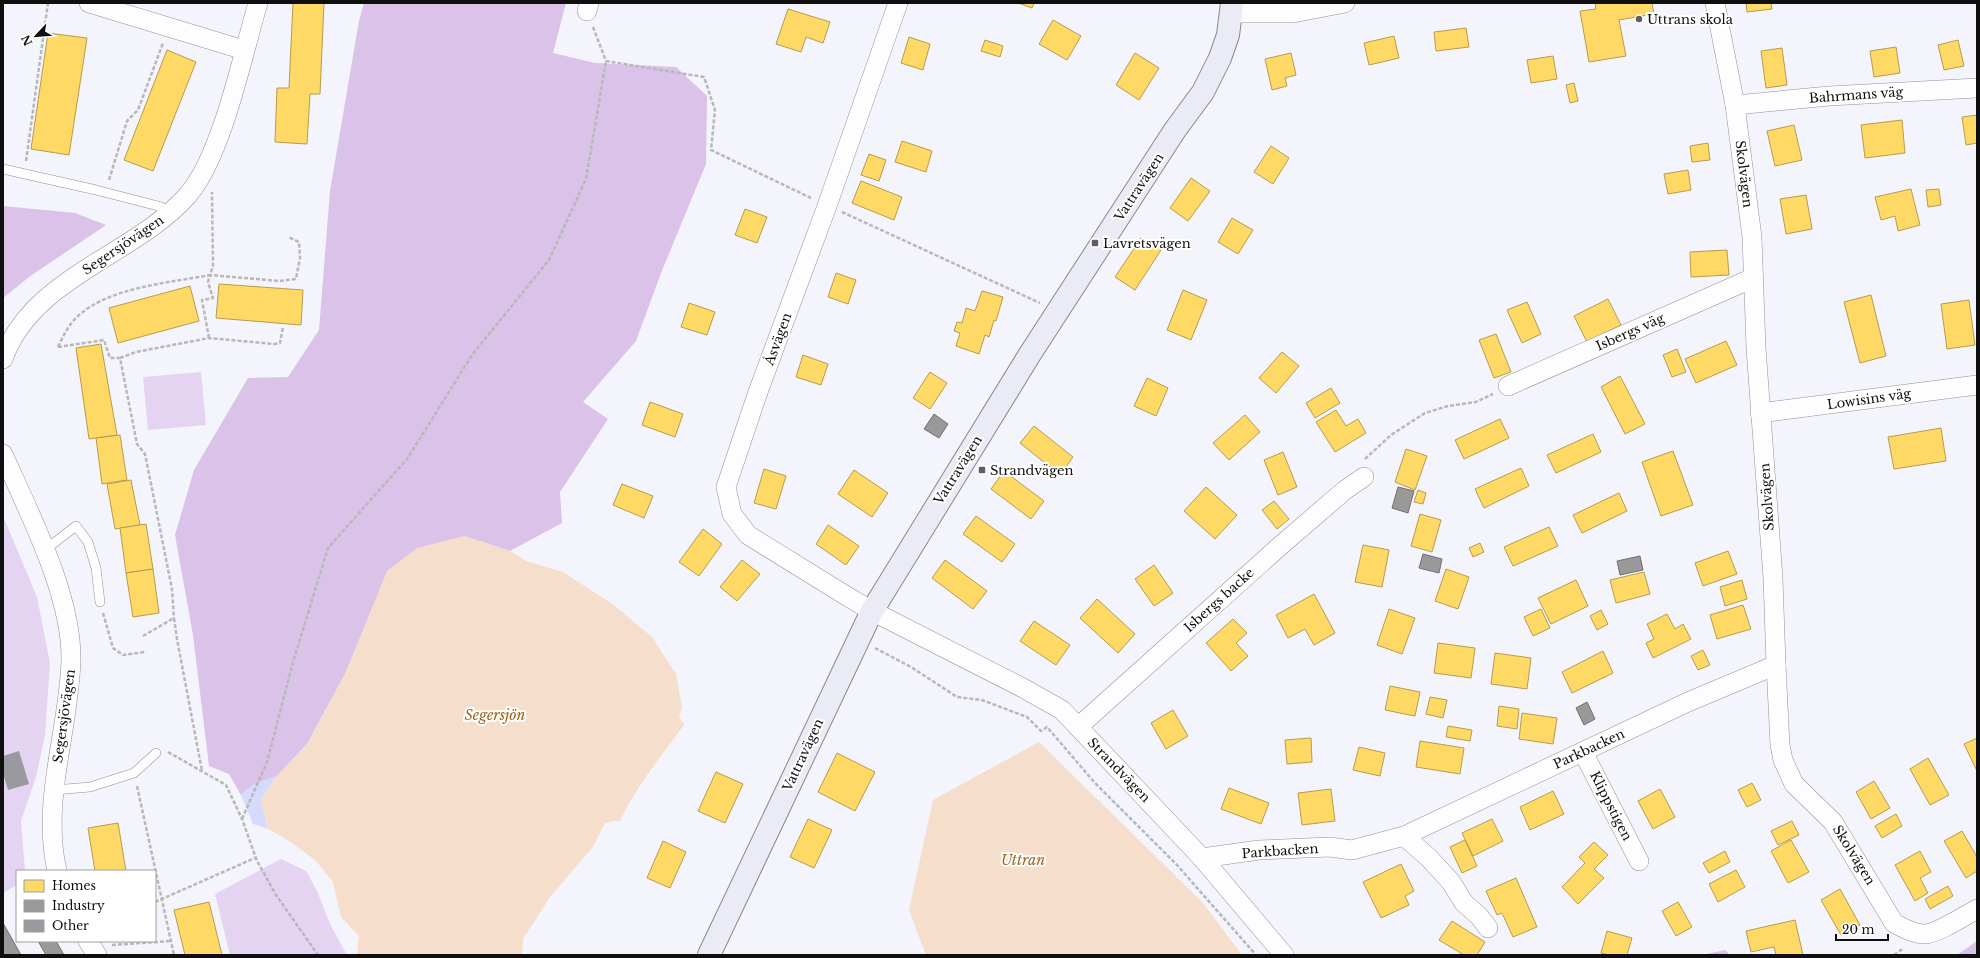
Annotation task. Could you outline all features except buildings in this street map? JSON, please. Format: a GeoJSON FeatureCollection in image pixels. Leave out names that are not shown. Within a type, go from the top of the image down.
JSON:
{"type":"FeatureCollection","features":[{"type":"Feature","properties":{"kind":"street"},"geometry":{"type":"LineString","coordinates":[[88,3],[244,50]]}},
{"type":"Feature","properties":{"kind":"street","name":"Segersjövägen"},"geometry":{"type":"LineString","coordinates":[[4,351],[19,327],[35,308],[75,278],[155,225],[188,194],[200,178],[212,156],[236,86],[244,50],[258,3]]}},
{"type":"Feature","properties":{"kind":"street","name":"Åsvägen"},"geometry":{"type":"LineString","coordinates":[[872,611],[748,536],[732,514],[726,486],[758,392],[827,206],[898,3]]}},
{"type":"Feature","properties":{"kind":"street"},"geometry":{"type":"LineString","coordinates":[[1231,8],[1293,13],[1345,3]]}},
{"type":"Feature","properties":{"kind":"street","name":"Skolvägen"},"geometry":{"type":"LineString","coordinates":[[1715,3],[1735,104],[1752,237],[1760,413],[1773,578],[1780,745],[1788,773],[1794,784],[1833,822],[1894,923],[1905,930],[1926,934],[1950,924],[1977,909]]}},
{"type":"Feature","properties":{"kind":"street","name":"Vattravägen"},"geometry":{"type":"LineString","coordinates":[[708,955],[872,611],[941,496],[1059,311],[1176,130],[1204,92],[1220,58],[1228,35],[1231,8]]}},
{"type":"Feature","properties":{"kind":"street","name":"Bahrmans väg"},"geometry":{"type":"LineString","coordinates":[[1735,104],[1829,96],[1977,88]]}},
{"type":"Feature","properties":{"kind":"street","name":"Isbergs väg"},"geometry":{"type":"LineString","coordinates":[[1508,386],[1753,278]]}},
{"type":"Feature","properties":{"kind":"street","name":"Lowisins väg"},"geometry":{"type":"LineString","coordinates":[[1760,413],[1977,384]]}},
{"type":"Feature","properties":{"kind":"street","name":"Segersjövägen"},"geometry":{"type":"LineString","coordinates":[[3,454],[55,576],[70,630],[71,652],[69,692],[54,790],[51,830],[57,870]]}},
{"type":"Feature","properties":{"kind":"street","name":"Isbergs backe"},"geometry":{"type":"LineString","coordinates":[[1078,727],[1280,546],[1345,490],[1364,478]]}},
{"type":"Feature","properties":{"kind":"street","name":"Strandvägen"},"geometry":{"type":"LineString","coordinates":[[872,611],[1023,688],[1062,710],[1202,858],[1284,955]]}},
{"type":"Feature","properties":{"kind":"street","name":"Parkbacken"},"geometry":{"type":"LineString","coordinates":[[1202,858],[1259,850],[1330,847],[1352,850],[1404,836],[1688,702],[1776,665]]}},
{"type":"Feature","properties":{"kind":"street","name":"Klippstigen"},"geometry":{"type":"LineString","coordinates":[[1583,752],[1640,861]]}},
{"type":"Feature","properties":{"kind":"street"},"geometry":{"type":"LineString","coordinates":[[1404,836],[1429,858],[1451,882],[1464,903],[1488,928]]}},
{"type":"Feature","properties":{"kind":"lane"},"geometry":{"type":"LineString","coordinates":[[3,169],[106,192],[171,211]]}},
{"type":"Feature","properties":{"kind":"lane"},"geometry":{"type":"LineString","coordinates":[[43,547],[54,543],[76,526],[88,542],[96,568],[100,602]]}},
{"type":"Feature","properties":{"kind":"lane"},"geometry":{"type":"LineString","coordinates":[[54,790],[90,787],[134,773],[156,753]]}},
{"type":"Feature","properties":{"kind":"path"},"geometry":{"type":"LineString","coordinates":[[25,173],[48,3]]}},
{"type":"Feature","properties":{"kind":"path"},"geometry":{"type":"LineString","coordinates":[[242,819],[267,762],[294,662],[328,548],[407,459],[472,355],[549,260],[586,179],[606,61],[588,7]]}},
{"type":"Feature","properties":{"kind":"path"},"geometry":{"type":"LineString","coordinates":[[106,192],[127,121],[138,110],[169,28]]}},
{"type":"Feature","properties":{"kind":"path"},"geometry":{"type":"LineString","coordinates":[[606,61],[704,77],[715,110],[712,150],[827,206],[1059,311]]}},
{"type":"Feature","properties":{"kind":"path"},"geometry":{"type":"LineString","coordinates":[[209,338],[202,300],[213,298],[208,282],[213,266],[213,195],[211,189]]}},
{"type":"Feature","properties":{"kind":"path"},"geometry":{"type":"LineString","coordinates":[[283,327],[280,343],[274,344],[209,338],[136,352],[120,358],[110,358],[104,340],[58,347],[66,331],[76,318],[100,301],[130,291],[210,275],[279,281],[296,279],[300,258],[299,242],[288,236]]}},
{"type":"Feature","properties":{"kind":"path"},"geometry":{"type":"LineString","coordinates":[[120,358],[137,444],[145,454],[172,589],[176,639],[202,772]]}},
{"type":"Feature","properties":{"kind":"path"},"geometry":{"type":"LineString","coordinates":[[1364,478],[1358,465],[1391,435],[1425,414],[1448,406],[1476,402]]}},
{"type":"Feature","properties":{"kind":"path"},"geometry":{"type":"LineString","coordinates":[[100,602],[113,648],[123,655],[145,652]]}},
{"type":"Feature","properties":{"kind":"path"},"geometry":{"type":"LineString","coordinates":[[143,636],[174,618]]}},
{"type":"Feature","properties":{"kind":"path"},"geometry":{"type":"LineString","coordinates":[[867,645],[911,667],[957,697],[982,700],[1027,718],[1041,731],[1047,728],[1095,783],[1177,865],[1256,955]]}},
{"type":"Feature","properties":{"kind":"path"},"geometry":{"type":"LineString","coordinates":[[167,751],[202,772],[226,784],[242,819],[256,858],[276,895],[318,955]]}},
{"type":"Feature","properties":{"kind":"path"},"geometry":{"type":"LineString","coordinates":[[134,773],[156,870]]}},
{"type":"Feature","properties":{"kind":"path"},"geometry":{"type":"LineString","coordinates":[[156,902],[256,858]]}},
{"type":"Feature","properties":{"kind":"path"},"geometry":{"type":"LineString","coordinates":[[156,872],[174,955]]}},
{"type":"Feature","properties":{"kind":"path"},"geometry":{"type":"LineString","coordinates":[[156,942],[171,941]]}},
{"type":"Feature","properties":{"kind":"path"},"geometry":{"type":"LineString","coordinates":[[96,947],[124,943],[148,942]]}},
{"type":"Feature","properties":{"kind":"shaded area"},"geometry":{"type":"Polygon","coordinates":[[[364,3],[566,3],[553,53],[595,63],[676,67],[707,96],[706,164],[661,273],[636,341],[583,402],[608,419],[560,492],[562,523],[510,551],[464,536],[344,676],[307,744],[277,776],[253,785],[241,795],[229,774],[209,766],[193,635],[175,535],[194,470],[248,378],[288,377],[319,330],[330,191],[359,21],[364,3]]]}},
{"type":"Feature","properties":{"kind":"shaded area"},"geometry":{"type":"Polygon","coordinates":[[[3,206],[75,213],[106,225],[29,277],[3,298],[3,206]]]}},
{"type":"Feature","properties":{"kind":"shaded area"},"geometry":{"type":"Polygon","coordinates":[[[201,372],[206,425],[148,430],[143,377],[201,372]]]}},
{"type":"Feature","properties":{"kind":"shaded area"},"geometry":{"type":"Polygon","coordinates":[[[3,516],[37,597],[50,663],[45,736],[36,777],[21,821],[25,870],[16,870],[16,886],[3,893],[3,516]]]}},
{"type":"Feature","properties":{"kind":"shaded area"},"geometry":{"type":"Polygon","coordinates":[[[281,859],[306,871],[317,891],[331,926],[347,955],[230,955],[215,894],[281,859]]]}},
{"type":"Feature","properties":{"kind":"shaded area"},"geometry":{"type":"Polygon","coordinates":[[[1977,941],[1977,955],[1957,955],[1977,941]]]}},
{"type":"Feature","properties":{"kind":"shaded area"},"geometry":{"type":"Polygon","coordinates":[[[1725,950],[1730,955],[1702,955],[1725,950]]]}},
{"type":"Feature","properties":{"kind":"sand"},"geometry":{"type":"Polygon","coordinates":[[[277,776],[261,800],[268,829],[253,824],[241,795],[253,785],[277,776]]]}},
{"type":"Feature","properties":{"kind":"water","name":"Segersjön"},"geometry":{"type":"Polygon","coordinates":[[[464,536],[510,551],[526,561],[563,572],[614,605],[652,637],[676,674],[682,708],[679,716],[684,725],[641,784],[620,821],[605,823],[593,847],[550,897],[523,939],[522,955],[357,955],[359,936],[341,917],[333,882],[316,861],[291,842],[268,829],[261,800],[277,776],[307,744],[344,676],[387,571],[417,548],[464,536]]]}},
{"type":"Feature","properties":{"kind":"water","name":"Uttran"},"geometry":{"type":"Polygon","coordinates":[[[1039,742],[1203,903],[1242,955],[926,955],[909,910],[933,800],[1039,742]]]}},
{"type":"Feature","properties":{"kind":"place","name":"Uttrans skola"},"geometry":{"type":"Point","coordinates":[1639,19]}},
{"type":"Feature","properties":{"kind":"place","name":"Lavretsvägen"},"geometry":{"type":"Point","coordinates":[1095,243]}},
{"type":"Feature","properties":{"kind":"place","name":"Strandvägen"},"geometry":{"type":"Point","coordinates":[982,470]}}]}
